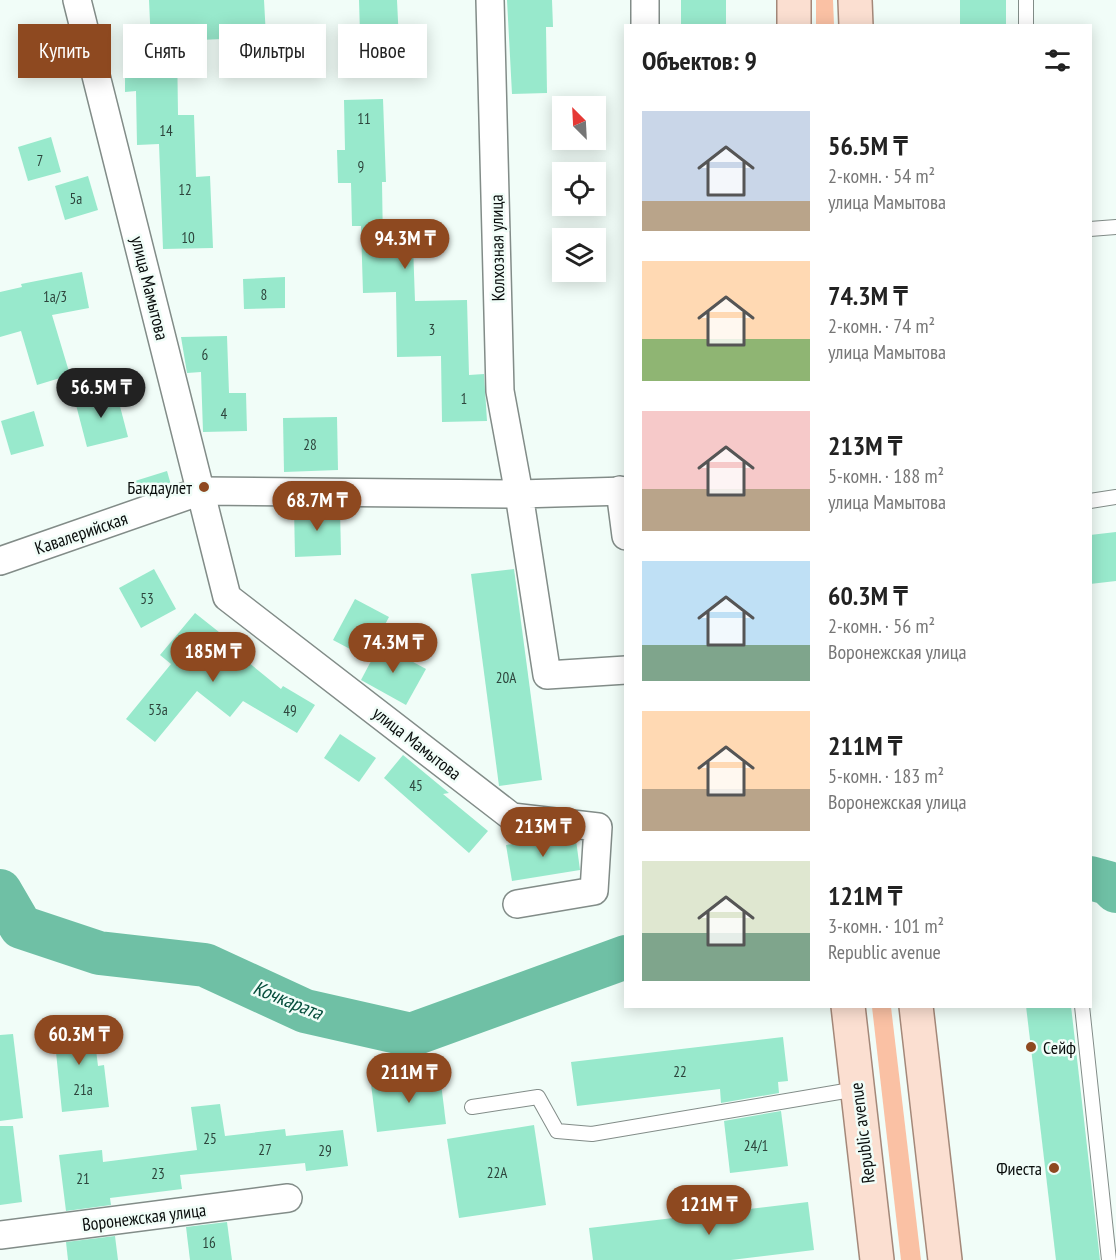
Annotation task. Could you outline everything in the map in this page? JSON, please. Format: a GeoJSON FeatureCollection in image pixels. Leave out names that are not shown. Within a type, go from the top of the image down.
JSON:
{"type":"FeatureCollection","features":[{"type":"Feature","properties":{"kind":"main road"},"geometry":{"type":"LineString","coordinates":[[794,0],[794,24]]}},
{"type":"Feature","properties":{"kind":"main road"},"geometry":{"type":"LineString","coordinates":[[855,0],[856,24]]}},
{"type":"Feature","properties":{"kind":"main road","name":"Republic avenue"},"geometry":{"type":"LineString","coordinates":[[848,1008],[877,1260]]}},
{"type":"Feature","properties":{"kind":"main road"},"geometry":{"type":"LineString","coordinates":[[916,1008],[945,1260]]}},
{"type":"Feature","properties":{"kind":"street","name":"улица Мамытова"},"geometry":{"type":"LineString","coordinates":[[77,0],[227,597],[512,817],[598,827],[594,891],[516,904]]}},
{"type":"Feature","properties":{"kind":"street","name":"Колхозная улица"},"geometry":{"type":"LineString","coordinates":[[490,0],[500,391],[519,494],[547,675],[624,670]]}},
{"type":"Feature","properties":{"kind":"street"},"geometry":{"type":"LineString","coordinates":[[645,0],[645,24]]}},
{"type":"Feature","properties":{"kind":"street","name":"Кавалерийская"},"geometry":{"type":"LineString","coordinates":[[0,561],[201,491],[519,494],[623,491]]}},
{"type":"Feature","properties":{"kind":"street"},"geometry":{"type":"LineString","coordinates":[[623,491],[624,506]]}},
{"type":"Feature","properties":{"kind":"street","name":"Воронежская улица"},"geometry":{"type":"LineString","coordinates":[[0,1235],[288,1198]]}},
{"type":"Feature","properties":{"kind":"lane"},"geometry":{"type":"LineString","coordinates":[[1026,0],[1026,24]]}},
{"type":"Feature","properties":{"kind":"lane"},"geometry":{"type":"LineString","coordinates":[[1092,229],[1116,227]]}},
{"type":"Feature","properties":{"kind":"lane"},"geometry":{"type":"LineString","coordinates":[[1092,501],[1116,497]]}},
{"type":"Feature","properties":{"kind":"lane"},"geometry":{"type":"LineString","coordinates":[[1082,1008],[1110,1260]]}},
{"type":"Feature","properties":{"kind":"lane"},"geometry":{"type":"LineString","coordinates":[[472,1107],[538,1097],[557,1131],[592,1134],[857,1089]]}},
{"type":"Feature","properties":{"kind":"shaded area"},"geometry":{"type":"Polygon","coordinates":[[[816,0],[833,0],[834,24],[816,24],[816,0]]]}},
{"type":"Feature","properties":{"kind":"shaded area"},"geometry":{"type":"Polygon","coordinates":[[[872,1008],[891,1008],[921,1260],[901,1260],[872,1008]]]}},
{"type":"Feature","properties":{"kind":"building"},"geometry":{"type":"Polygon","coordinates":[[[149,0],[264,0],[265,24],[219,24],[219,39],[207,40],[207,24],[150,24],[149,0]]]}},
{"type":"Feature","properties":{"kind":"building"},"geometry":{"type":"Polygon","coordinates":[[[359,0],[397,0],[398,24],[360,24],[359,0]]]}},
{"type":"Feature","properties":{"kind":"building"},"geometry":{"type":"Polygon","coordinates":[[[507,0],[552,0],[553,27],[546,27],[547,93],[512,94],[507,0]]]}},
{"type":"Feature","properties":{"kind":"building"},"geometry":{"type":"Polygon","coordinates":[[[681,0],[726,0],[726,24],[681,24],[681,0]]]}},
{"type":"Feature","properties":{"kind":"building"},"geometry":{"type":"Polygon","coordinates":[[[960,0],[1006,0],[1006,24],[960,24],[960,0]]]}},
{"type":"Feature","properties":{"kind":"building"},"geometry":{"type":"Polygon","coordinates":[[[125,78],[178,78],[178,115],[194,115],[196,177],[210,176],[213,248],[163,249],[159,144],[137,145],[136,91],[125,92],[125,78]]]}},
{"type":"Feature","properties":{"kind":"building"},"geometry":{"type":"Polygon","coordinates":[[[383,99],[386,182],[382,182],[383,246],[413,245],[415,301],[467,300],[469,375],[484,374],[487,421],[442,422],[441,356],[397,357],[396,292],[363,293],[361,226],[352,226],[351,183],[338,183],[337,150],[345,150],[344,100],[383,99]]]}},
{"type":"Feature","properties":{"kind":"building"},"geometry":{"type":"Polygon","coordinates":[[[51,137],[61,172],[28,181],[18,147],[51,137]]]}},
{"type":"Feature","properties":{"kind":"building"},"geometry":{"type":"Polygon","coordinates":[[[88,176],[98,210],[65,220],[55,186],[88,176]]]}},
{"type":"Feature","properties":{"kind":"building"},"geometry":{"type":"Polygon","coordinates":[[[82,272],[89,308],[52,315],[70,375],[37,385],[21,331],[0,337],[0,292],[22,287],[21,284],[82,272]]]}},
{"type":"Feature","properties":{"kind":"building"},"geometry":{"type":"Polygon","coordinates":[[[285,277],[285,308],[244,309],[243,279],[285,277]]]}},
{"type":"Feature","properties":{"kind":"building"},"geometry":{"type":"Polygon","coordinates":[[[227,336],[229,393],[246,393],[247,431],[203,432],[201,372],[187,373],[181,337],[227,336]]]}},
{"type":"Feature","properties":{"kind":"building"},"geometry":{"type":"Polygon","coordinates":[[[116,391],[128,437],[87,447],[75,401],[116,391]]]}},
{"type":"Feature","properties":{"kind":"building"},"geometry":{"type":"Polygon","coordinates":[[[34,411],[44,446],[11,455],[1,421],[34,411]]]}},
{"type":"Feature","properties":{"kind":"building"},"geometry":{"type":"Polygon","coordinates":[[[337,417],[338,470],[284,472],[283,418],[337,417]]]}},
{"type":"Feature","properties":{"kind":"building"},"geometry":{"type":"Polygon","coordinates":[[[167,471],[171,485],[139,496],[135,481],[167,471]]]}},
{"type":"Feature","properties":{"kind":"building"},"geometry":{"type":"Polygon","coordinates":[[[294,508],[340,508],[341,555],[295,557],[294,508]]]}},
{"type":"Feature","properties":{"kind":"building"},"geometry":{"type":"Polygon","coordinates":[[[1116,532],[1116,581],[1092,584],[1092,535],[1116,532]]]}},
{"type":"Feature","properties":{"kind":"building"},"geometry":{"type":"Polygon","coordinates":[[[154,569],[176,609],[141,628],[119,588],[154,569]]]}},
{"type":"Feature","properties":{"kind":"building"},"geometry":{"type":"Polygon","coordinates":[[[514,569],[542,780],[499,786],[471,574],[514,569]]]}},
{"type":"Feature","properties":{"kind":"building"},"geometry":{"type":"Polygon","coordinates":[[[355,599],[389,617],[367,658],[333,640],[355,599]]]}},
{"type":"Feature","properties":{"kind":"building"},"geometry":{"type":"Polygon","coordinates":[[[195,613],[224,636],[221,640],[281,689],[283,686],[315,705],[297,733],[243,701],[230,717],[197,691],[155,742],[126,719],[171,664],[160,655],[195,613]]]}},
{"type":"Feature","properties":{"kind":"building"},"geometry":{"type":"Polygon","coordinates":[[[380,644],[426,669],[406,705],[361,680],[380,644]]]}},
{"type":"Feature","properties":{"kind":"building"},"geometry":{"type":"Polygon","coordinates":[[[340,734],[376,758],[359,782],[324,758],[340,734]]]}},
{"type":"Feature","properties":{"kind":"building"},"geometry":{"type":"Polygon","coordinates":[[[403,755],[449,793],[443,794],[488,831],[469,853],[384,778],[403,755]]]}},
{"type":"Feature","properties":{"kind":"building"},"geometry":{"type":"Polygon","coordinates":[[[551,837],[576,840],[580,870],[512,881],[506,845],[551,837]]]}},
{"type":"Feature","properties":{"kind":"building"},"geometry":{"type":"Polygon","coordinates":[[[1026,1008],[1071,1008],[1100,1260],[1056,1260],[1026,1008]]]}},
{"type":"Feature","properties":{"kind":"building"},"geometry":{"type":"Polygon","coordinates":[[[92,1017],[98,1066],[104,1065],[109,1107],[62,1112],[53,1022],[92,1017]]]}},
{"type":"Feature","properties":{"kind":"building"},"geometry":{"type":"Polygon","coordinates":[[[13,1034],[23,1118],[0,1121],[0,1035],[13,1034]]]}},
{"type":"Feature","properties":{"kind":"building"},"geometry":{"type":"Polygon","coordinates":[[[783,1037],[788,1081],[778,1082],[779,1093],[721,1103],[720,1089],[577,1106],[571,1062],[783,1037]]]}},
{"type":"Feature","properties":{"kind":"building"},"geometry":{"type":"Polygon","coordinates":[[[440,1075],[446,1124],[377,1132],[371,1084],[440,1075]]]}},
{"type":"Feature","properties":{"kind":"building"},"geometry":{"type":"Polygon","coordinates":[[[220,1104],[225,1136],[285,1129],[286,1136],[343,1130],[348,1166],[306,1171],[305,1163],[180,1175],[182,1189],[110,1198],[111,1205],[66,1211],[59,1155],[102,1150],[103,1162],[197,1150],[191,1107],[220,1104]]]}},
{"type":"Feature","properties":{"kind":"building"},"geometry":{"type":"Polygon","coordinates":[[[781,1111],[788,1166],[730,1173],[724,1121],[781,1111]]]}},
{"type":"Feature","properties":{"kind":"building"},"geometry":{"type":"Polygon","coordinates":[[[534,1125],[546,1205],[459,1218],[447,1139],[534,1125]]]}},
{"type":"Feature","properties":{"kind":"building"},"geometry":{"type":"Polygon","coordinates":[[[0,1126],[13,1126],[22,1202],[0,1205],[0,1126]]]}},
{"type":"Feature","properties":{"kind":"building"},"geometry":{"type":"Polygon","coordinates":[[[808,1202],[814,1250],[731,1260],[593,1260],[589,1228],[808,1202]]]}},
{"type":"Feature","properties":{"kind":"building"},"geometry":{"type":"Polygon","coordinates":[[[227,1222],[232,1260],[190,1260],[186,1227],[227,1222]]]}},
{"type":"Feature","properties":{"kind":"building"},"geometry":{"type":"Polygon","coordinates":[[[115,1236],[118,1260],[68,1260],[66,1242],[115,1236]]]}},
{"type":"Feature","properties":{"kind":"waterway","name":"Кочкарата"},"geometry":{"type":"LineString","coordinates":[[1092,879],[1108,883],[1116,891]]}},
{"type":"Feature","properties":{"kind":"waterway","name":"Кочкарата"},"geometry":{"type":"LineString","coordinates":[[0,891],[21,927],[99,953],[205,965],[305,1011],[411,1035],[624,958]]}},
{"type":"Feature","properties":{"kind":"place","name":"Бакдаулет"},"geometry":{"type":"Point","coordinates":[204,487]}},
{"type":"Feature","properties":{"kind":"place","name":"Сейф"},"geometry":{"type":"Point","coordinates":[1031,1047]}},
{"type":"Feature","properties":{"kind":"place","name":"Фиеста"},"geometry":{"type":"Point","coordinates":[1054,1168]}}]}
